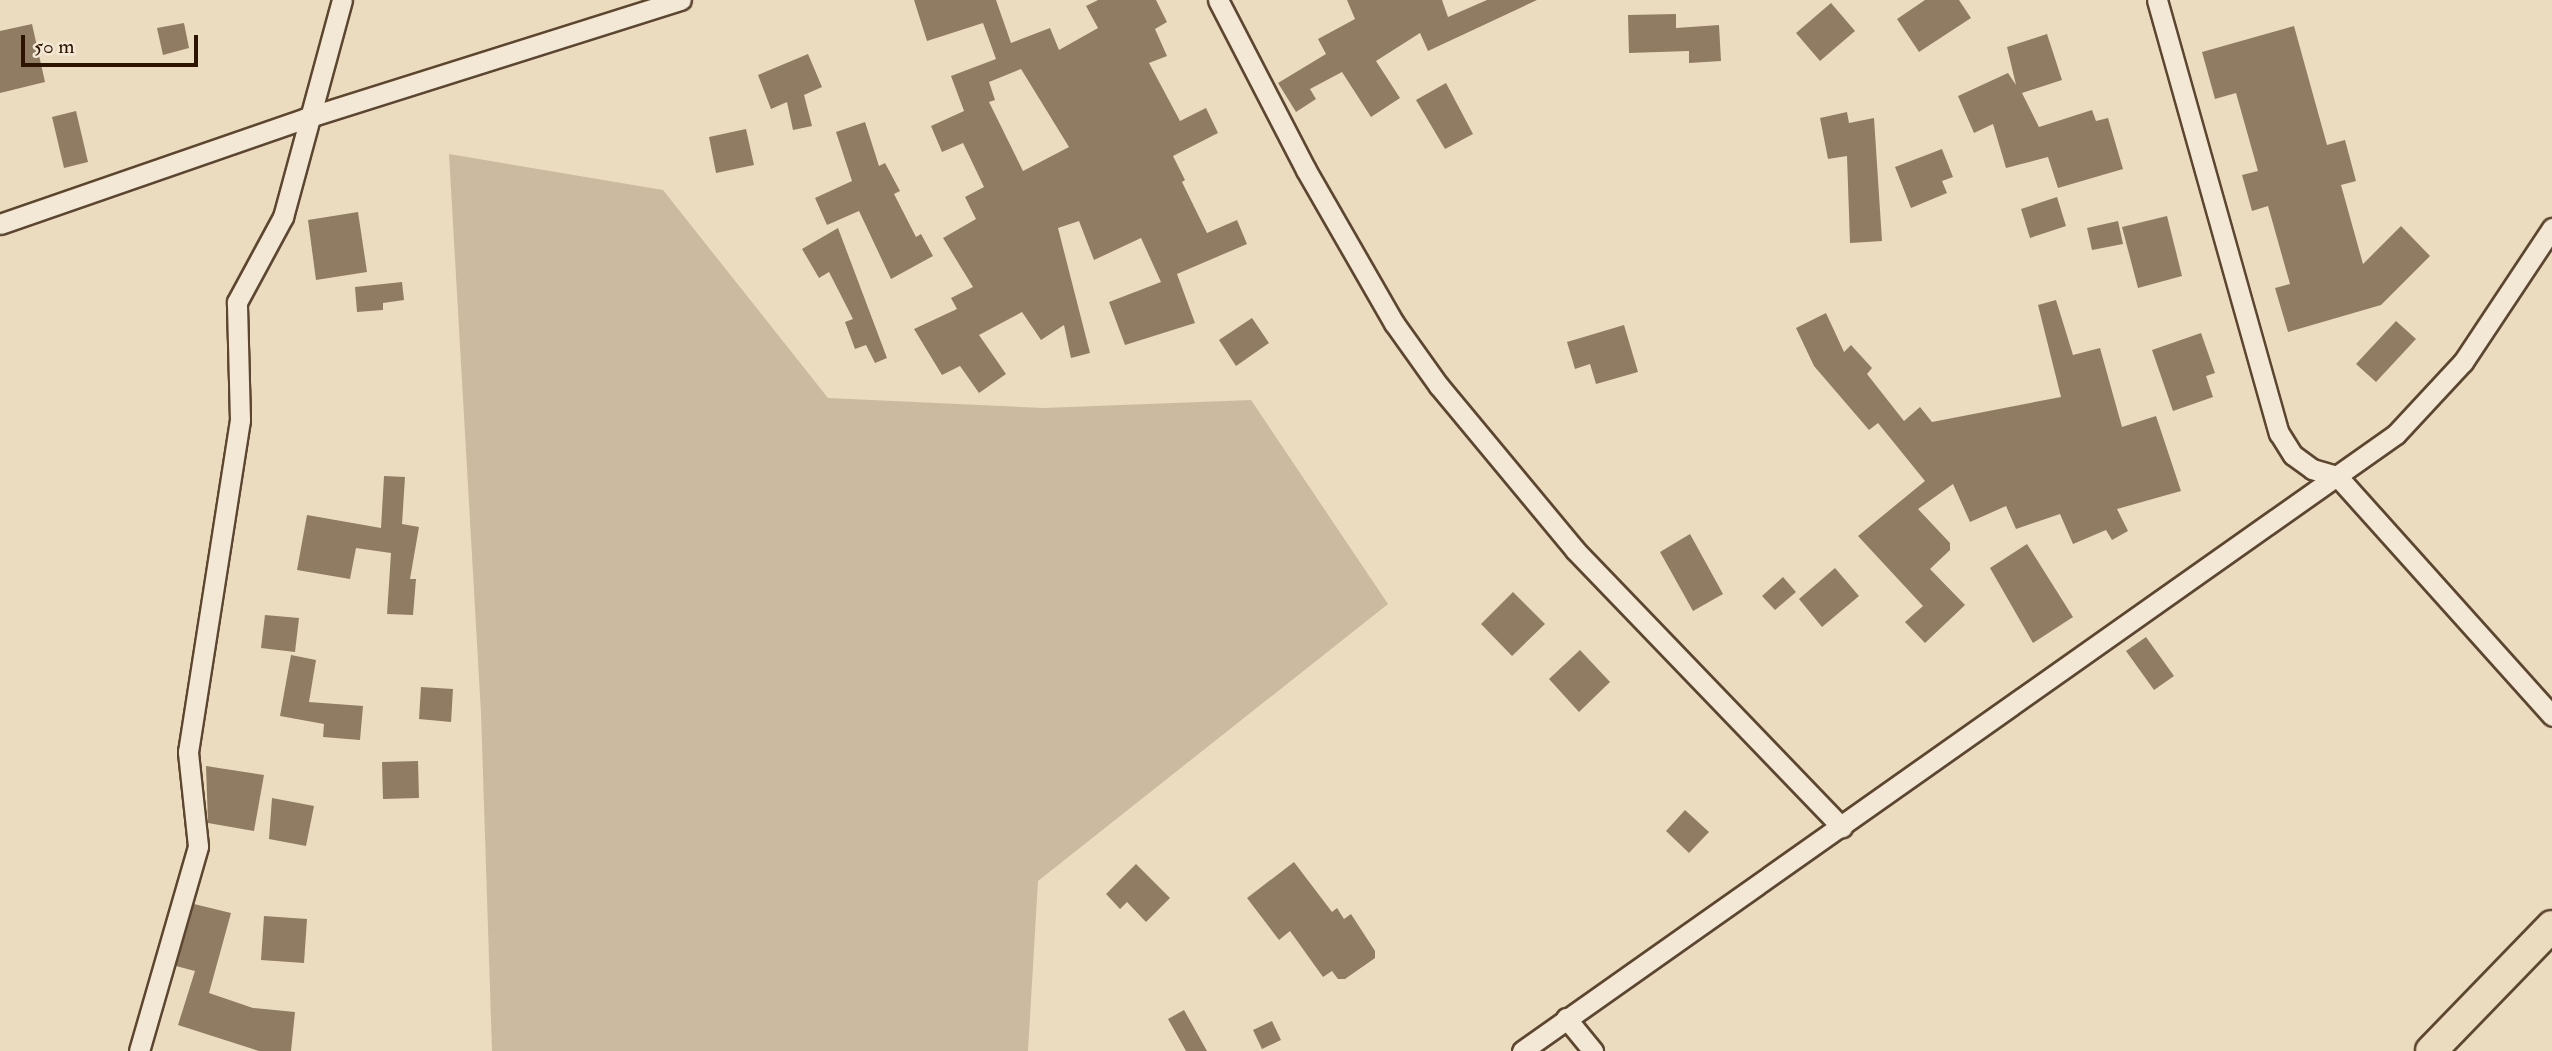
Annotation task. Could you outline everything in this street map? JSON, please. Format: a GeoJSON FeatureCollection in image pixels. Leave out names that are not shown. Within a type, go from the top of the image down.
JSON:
{"type":"FeatureCollection","features":[{"type":"Feature","properties":{"kind":"main road"},"geometry":{"type":"LineString","coordinates":[[2431,1051],[2552,926]]}},
{"type":"Feature","properties":{"kind":"street"},"geometry":{"type":"LineString","coordinates":[[139,1051],[198,846],[188,752],[240,420],[237,302],[283,217],[306,118],[334,40],[342,0]]}},
{"type":"Feature","properties":{"kind":"street"},"geometry":{"type":"LineString","coordinates":[[0,224],[306,118],[681,0]]}},
{"type":"Feature","properties":{"kind":"street"},"geometry":{"type":"LineString","coordinates":[[1218,0],[1313,182],[1394,323],[1439,386],[1575,551],[1842,827]]}},
{"type":"Feature","properties":{"kind":"street"},"geometry":{"type":"LineString","coordinates":[[2157,0],[2279,433],[2293,455],[2312,469],[2337,476],[2552,716]]}},
{"type":"Feature","properties":{"kind":"street"},"geometry":{"type":"LineString","coordinates":[[1522,1051],[2396,434],[2441,390],[2552,229]]}},
{"type":"Feature","properties":{"kind":"street"},"geometry":{"type":"LineString","coordinates":[[1566,1018],[1593,1051]]}},
{"type":"Feature","properties":{"kind":"shaded area"},"geometry":{"type":"Polygon","coordinates":[[[449,154],[663,190],[828,398],[1043,408],[1251,400],[1388,604],[1038,881],[1028,1051],[492,1051],[481,713],[449,154]]]}},
{"type":"Feature","properties":{"kind":"building"},"geometry":{"type":"Polygon","coordinates":[[[914,0],[996,0],[1011,43],[1050,28],[1059,50],[1098,28],[1086,6],[1098,0],[1156,0],[1167,22],[1155,29],[1167,56],[1149,63],[1180,121],[1206,108],[1218,133],[1173,156],[1185,180],[1182,182],[1207,233],[1237,220],[1247,244],[1177,274],[1195,323],[1125,345],[1109,302],[1161,282],[1141,238],[1094,260],[1079,221],[1058,228],[1090,353],[1071,358],[1064,325],[1041,340],[1022,312],[979,335],[1006,374],[979,393],[960,366],[942,375],[914,329],[957,309],[951,298],[973,287],[943,238],[976,219],[965,197],[984,187],[963,143],[942,152],[931,126],[964,111],[951,76],[996,59],[983,23],[927,41],[914,0]],[[1021,69],[989,82],[995,100],[989,102],[1023,171],[1069,147],[1021,69]]]}},
{"type":"Feature","properties":{"kind":"building"},"geometry":{"type":"Polygon","coordinates":[[[1347,0],[1442,0],[1448,17],[1487,0],[1537,0],[1428,51],[1420,33],[1376,61],[1400,98],[1371,117],[1342,72],[1310,89],[1316,99],[1296,112],[1278,83],[1326,54],[1318,39],[1355,19],[1347,0]]]}},
{"type":"Feature","properties":{"kind":"building"},"geometry":{"type":"Polygon","coordinates":[[[1925,0],[1959,0],[1971,18],[1919,52],[1897,19],[1925,0]]]}},
{"type":"Feature","properties":{"kind":"building"},"geometry":{"type":"Polygon","coordinates":[[[1831,3],[1855,31],[1820,61],[1796,33],[1831,3]]]}},
{"type":"Feature","properties":{"kind":"building"},"geometry":{"type":"Polygon","coordinates":[[[1676,14],[1676,28],[1719,25],[1721,61],[1689,63],[1689,51],[1629,53],[1628,15],[1676,14]]]}},
{"type":"Feature","properties":{"kind":"building"},"geometry":{"type":"Polygon","coordinates":[[[184,23],[189,48],[163,55],[157,28],[184,23]]]}},
{"type":"Feature","properties":{"kind":"building"},"geometry":{"type":"Polygon","coordinates":[[[32,24],[45,82],[0,93],[0,31],[32,24]]]}},
{"type":"Feature","properties":{"kind":"building"},"geometry":{"type":"Polygon","coordinates":[[[2294,26],[2327,145],[2345,140],[2356,181],[2341,185],[2363,264],[2401,226],[2430,256],[2381,305],[2288,332],[2275,288],[2290,284],[2268,206],[2252,211],[2242,175],[2258,171],[2236,93],[2215,99],[2202,52],[2294,26]]]}},
{"type":"Feature","properties":{"kind":"building"},"geometry":{"type":"Polygon","coordinates":[[[2047,34],[2062,80],[2022,93],[2039,127],[2092,110],[2096,121],[2108,118],[2123,169],[2058,188],[2048,157],[2006,168],[1993,124],[1974,133],[1958,96],[2008,73],[2016,85],[2007,47],[2047,34]]]}},
{"type":"Feature","properties":{"kind":"building"},"geometry":{"type":"Polygon","coordinates":[[[808,54],[822,87],[804,95],[812,126],[793,130],[787,102],[771,109],[758,75],[808,54]]]}},
{"type":"Feature","properties":{"kind":"building"},"geometry":{"type":"Polygon","coordinates":[[[1446,83],[1473,134],[1445,149],[1416,100],[1446,83]]]}},
{"type":"Feature","properties":{"kind":"building"},"geometry":{"type":"Polygon","coordinates":[[[76,111],[88,162],[64,168],[52,117],[76,111]]]}},
{"type":"Feature","properties":{"kind":"building"},"geometry":{"type":"Polygon","coordinates":[[[1847,112],[1849,123],[1874,118],[1882,241],[1850,243],[1847,156],[1828,159],[1820,118],[1847,112]]]}},
{"type":"Feature","properties":{"kind":"building"},"geometry":{"type":"Polygon","coordinates":[[[865,122],[879,166],[885,163],[900,191],[894,194],[916,237],[921,234],[933,256],[891,279],[859,211],[827,225],[815,198],[852,181],[836,132],[865,122]]]}},
{"type":"Feature","properties":{"kind":"building"},"geometry":{"type":"Polygon","coordinates":[[[746,129],[754,165],[716,173],[709,137],[746,129]]]}},
{"type":"Feature","properties":{"kind":"building"},"geometry":{"type":"Polygon","coordinates":[[[1942,149],[1953,177],[1942,181],[1947,193],[1911,208],[1895,167],[1942,149]]]}},
{"type":"Feature","properties":{"kind":"building"},"geometry":{"type":"Polygon","coordinates":[[[2057,197],[2066,226],[2030,238],[2021,209],[2057,197]]]}},
{"type":"Feature","properties":{"kind":"building"},"geometry":{"type":"Polygon","coordinates":[[[358,212],[367,272],[316,280],[308,220],[358,212]]]}},
{"type":"Feature","properties":{"kind":"building"},"geometry":{"type":"Polygon","coordinates":[[[2167,216],[2182,276],[2138,288],[2122,227],[2167,216]]]}},
{"type":"Feature","properties":{"kind":"building"},"geometry":{"type":"Polygon","coordinates":[[[2118,221],[2123,244],[2092,250],[2087,228],[2118,221]]]}},
{"type":"Feature","properties":{"kind":"building"},"geometry":{"type":"Polygon","coordinates":[[[838,228],[887,358],[875,363],[866,345],[855,349],[845,322],[853,319],[829,272],[819,278],[802,249],[838,228]]]}},
{"type":"Feature","properties":{"kind":"building"},"geometry":{"type":"Polygon","coordinates":[[[402,282],[404,300],[383,303],[383,310],[357,312],[355,287],[402,282]]]}},
{"type":"Feature","properties":{"kind":"building"},"geometry":{"type":"Polygon","coordinates":[[[2056,300],[2073,355],[2100,348],[2122,427],[2156,416],[2181,491],[2117,509],[2128,531],[2112,540],[2106,530],[2073,544],[2060,514],[2016,529],[2006,506],[1970,522],[1953,484],[1918,509],[1950,543],[1950,550],[1930,569],[1965,605],[1925,643],[1905,622],[1923,606],[1858,536],[1925,481],[1878,423],[1869,430],[1814,366],[1796,328],[1826,313],[1844,352],[1851,345],[1872,368],[1867,374],[1904,421],[1920,407],[1932,422],[2061,397],[2038,305],[2056,300]]]}},
{"type":"Feature","properties":{"kind":"building"},"geometry":{"type":"Polygon","coordinates":[[[1252,318],[1269,343],[1236,366],[1219,340],[1252,318]]]}},
{"type":"Feature","properties":{"kind":"building"},"geometry":{"type":"Polygon","coordinates":[[[2396,321],[2416,339],[2376,382],[2356,364],[2396,321]]]}},
{"type":"Feature","properties":{"kind":"building"},"geometry":{"type":"Polygon","coordinates":[[[1624,325],[1638,372],[1596,384],[1590,364],[1575,369],[1567,342],[1624,325]]]}},
{"type":"Feature","properties":{"kind":"building"},"geometry":{"type":"Polygon","coordinates":[[[2201,333],[2215,373],[2206,376],[2213,397],[2173,411],[2152,350],[2201,333]]]}},
{"type":"Feature","properties":{"kind":"building"},"geometry":{"type":"Polygon","coordinates":[[[384,476],[405,477],[402,524],[419,527],[410,579],[416,579],[413,615],[387,614],[391,553],[356,548],[350,579],[297,570],[307,515],[381,528],[384,476]]]}},
{"type":"Feature","properties":{"kind":"building"},"geometry":{"type":"Polygon","coordinates":[[[1690,534],[1723,594],[1693,611],[1660,552],[1690,534]]]}},
{"type":"Feature","properties":{"kind":"building"},"geometry":{"type":"Polygon","coordinates":[[[2027,544],[2073,617],[2033,643],[1990,568],[2027,544]]]}},
{"type":"Feature","properties":{"kind":"building"},"geometry":{"type":"Polygon","coordinates":[[[1835,568],[1859,596],[1822,627],[1799,599],[1835,568]]]}},
{"type":"Feature","properties":{"kind":"building"},"geometry":{"type":"Polygon","coordinates":[[[1783,577],[1796,592],[1775,610],[1762,596],[1783,577]]]}},
{"type":"Feature","properties":{"kind":"building"},"geometry":{"type":"Polygon","coordinates":[[[1513,592],[1545,624],[1512,656],[1481,624],[1513,592]]]}},
{"type":"Feature","properties":{"kind":"building"},"geometry":{"type":"Polygon","coordinates":[[[265,615],[299,618],[295,652],[261,648],[265,615]]]}},
{"type":"Feature","properties":{"kind":"building"},"geometry":{"type":"Polygon","coordinates":[[[2146,637],[2174,676],[2154,690],[2126,651],[2146,637]]]}},
{"type":"Feature","properties":{"kind":"building"},"geometry":{"type":"Polygon","coordinates":[[[1580,650],[1610,682],[1579,712],[1549,679],[1580,650]]]}},
{"type":"Feature","properties":{"kind":"building"},"geometry":{"type":"Polygon","coordinates":[[[291,655],[316,660],[309,702],[363,706],[360,740],[323,737],[324,724],[280,716],[291,655]]]}},
{"type":"Feature","properties":{"kind":"building"},"geometry":{"type":"Polygon","coordinates":[[[421,687],[453,689],[451,722],[419,719],[421,687]]]}},
{"type":"Feature","properties":{"kind":"building"},"geometry":{"type":"Polygon","coordinates":[[[418,761],[419,798],[383,799],[382,762],[418,761]]]}},
{"type":"Feature","properties":{"kind":"building"},"geometry":{"type":"Polygon","coordinates":[[[206,766],[264,775],[254,831],[208,823],[206,766]]]}},
{"type":"Feature","properties":{"kind":"building"},"geometry":{"type":"Polygon","coordinates":[[[272,798],[314,806],[306,846],[269,839],[272,798]]]}},
{"type":"Feature","properties":{"kind":"building"},"geometry":{"type":"Polygon","coordinates":[[[1685,810],[1709,832],[1689,853],[1666,831],[1685,810]]]}},
{"type":"Feature","properties":{"kind":"building"},"geometry":{"type":"Polygon","coordinates":[[[1294,862],[1332,912],[1337,908],[1344,919],[1351,914],[1375,951],[1375,958],[1345,979],[1338,979],[1332,971],[1323,977],[1290,931],[1279,940],[1247,898],[1294,862]]]}},
{"type":"Feature","properties":{"kind":"building"},"geometry":{"type":"Polygon","coordinates":[[[1136,864],[1170,898],[1146,922],[1127,902],[1120,909],[1106,894],[1136,864]]]}},
{"type":"Feature","properties":{"kind":"building"},"geometry":{"type":"Polygon","coordinates":[[[194,904],[231,913],[209,993],[253,1008],[295,1012],[291,1051],[259,1051],[178,1025],[195,971],[176,966],[194,904]]]}},
{"type":"Feature","properties":{"kind":"building"},"geometry":{"type":"Polygon","coordinates":[[[264,916],[307,919],[304,963],[261,960],[264,916]]]}},
{"type":"Feature","properties":{"kind":"building"},"geometry":{"type":"Polygon","coordinates":[[[1184,1010],[1207,1051],[1186,1051],[1168,1019],[1184,1010]]]}},
{"type":"Feature","properties":{"kind":"building"},"geometry":{"type":"Polygon","coordinates":[[[1272,1021],[1281,1040],[1262,1049],[1253,1030],[1272,1021]]]}}]}
